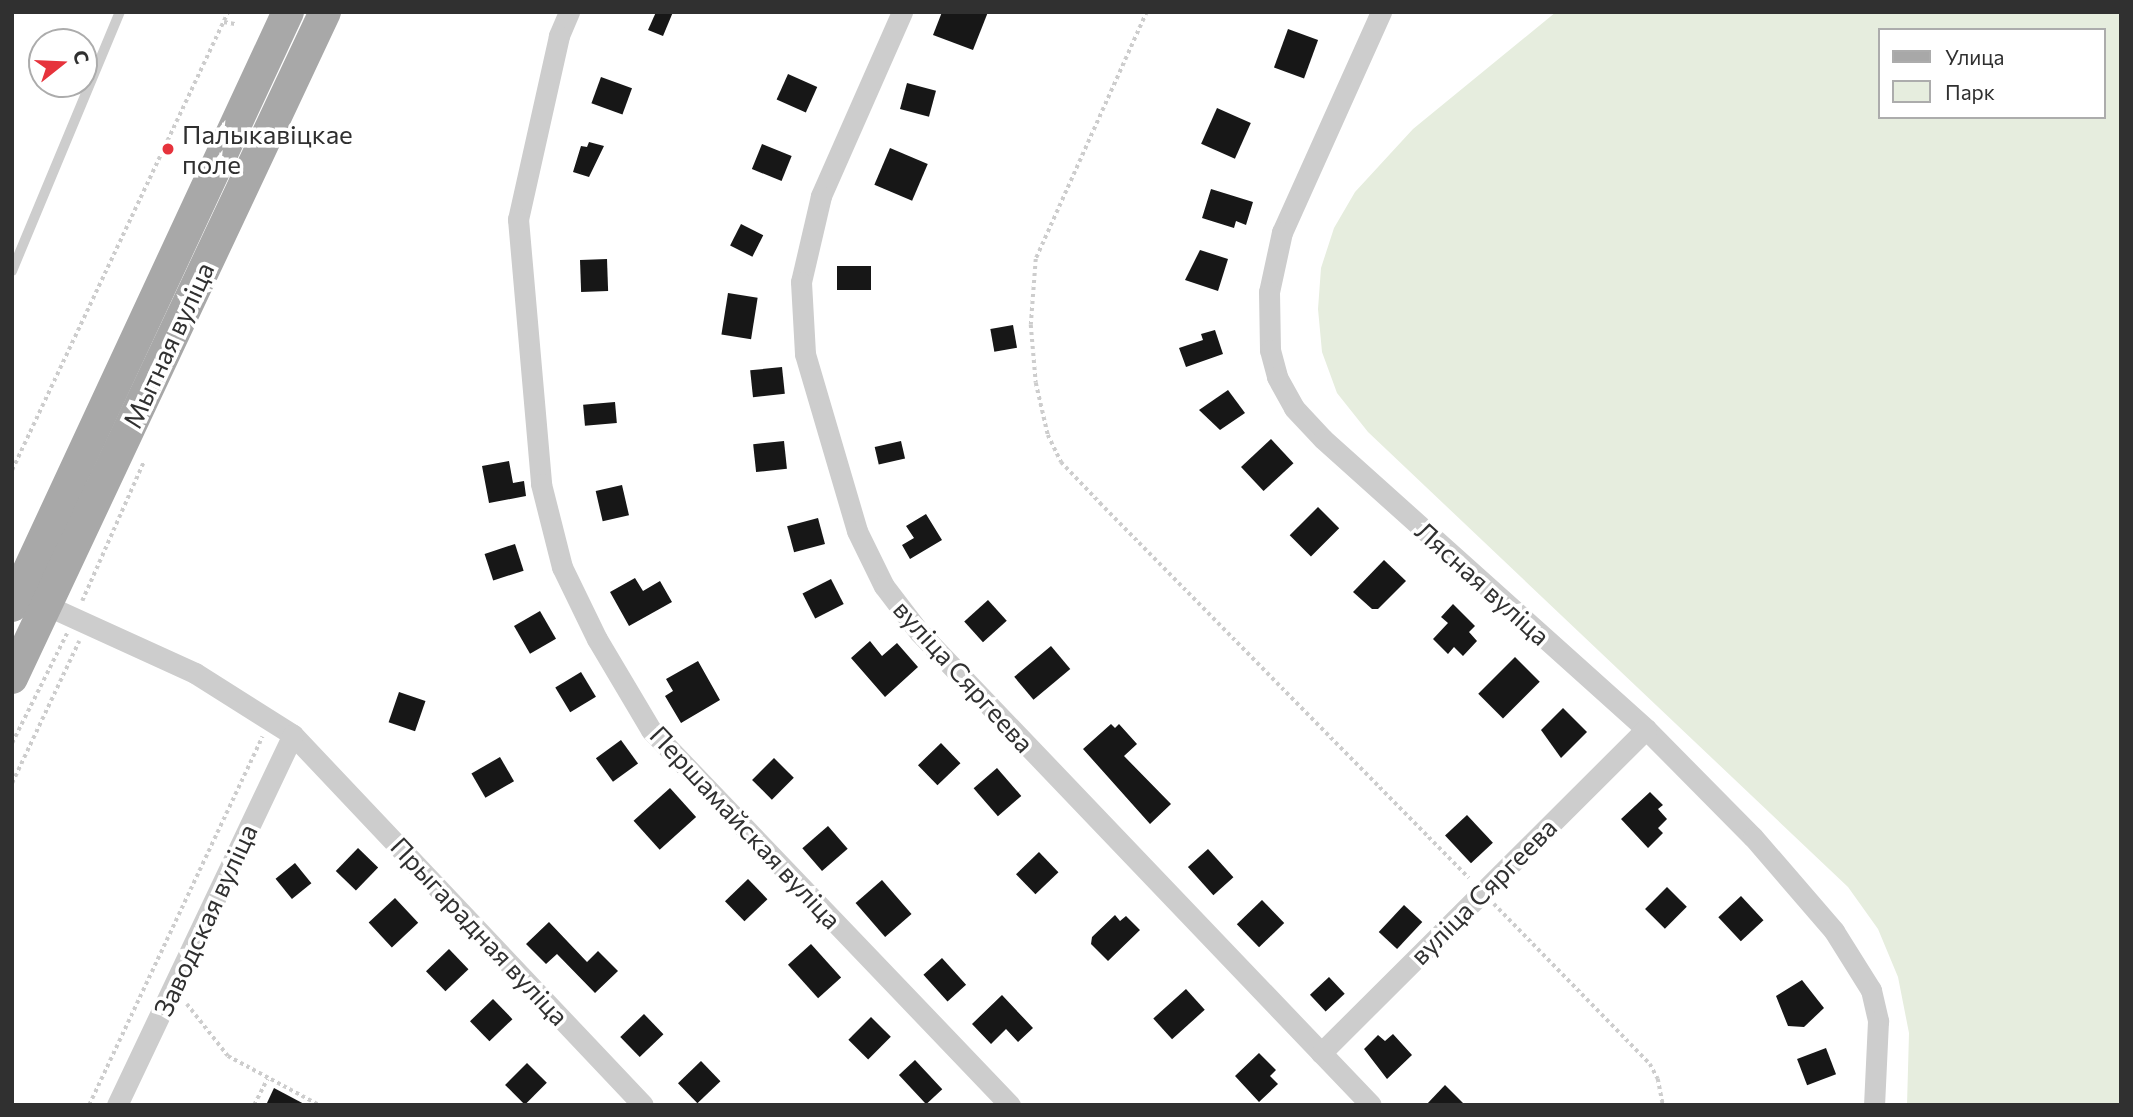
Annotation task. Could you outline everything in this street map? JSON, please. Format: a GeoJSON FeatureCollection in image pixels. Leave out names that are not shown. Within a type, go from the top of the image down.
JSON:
{"type":"FeatureCollection","features":[{"type":"Feature","properties":{"kind":"main road","name":"Мытная вуліца"},"geometry":{"type":"LineString","coordinates":[[12,678],[22,599],[288,12]]}},
{"type":"Feature","properties":{"kind":"main road","name":"Мытная вуліца"},"geometry":{"type":"LineString","coordinates":[[22,599],[325,12]]}},
{"type":"Feature","properties":{"kind":"street","name":"Першамайская вуліца"},"geometry":{"type":"LineString","coordinates":[[569,12],[518,219],[541,484],[562,567],[597,639],[651,730],[1010,1105]]}},
{"type":"Feature","properties":{"kind":"street","name":"вуліца Сяргеева"},"geometry":{"type":"LineString","coordinates":[[902,12],[821,196],[801,282],[805,354],[857,531],[902,613],[1371,1105]]}},
{"type":"Feature","properties":{"kind":"street","name":"Лясная вуліца"},"geometry":{"type":"LineString","coordinates":[[1381,12],[1282,232],[1269,292],[1270,350],[1277,377],[1294,408],[1323,439],[1646,729],[1753,837],[1862,969],[1878,1021],[1874,1105]]}},
{"type":"Feature","properties":{"kind":"street","name":"Прыгарадная вуліца"},"geometry":{"type":"LineString","coordinates":[[22,599],[87,623],[195,673],[293,735],[317,757],[643,1105]]}},
{"type":"Feature","properties":{"kind":"street","name":"вуліца Сяргеева"},"geometry":{"type":"LineString","coordinates":[[1321,1053],[1646,729]]}},
{"type":"Feature","properties":{"kind":"street","name":"Заводская вуліца"},"geometry":{"type":"LineString","coordinates":[[117,1105],[293,735]]}},
{"type":"Feature","properties":{"kind":"lane"},"geometry":{"type":"LineString","coordinates":[[12,271],[120,12]]}},
{"type":"Feature","properties":{"kind":"path"},"geometry":{"type":"LineString","coordinates":[[12,470],[228,12]]}},
{"type":"Feature","properties":{"kind":"path"},"geometry":{"type":"LineString","coordinates":[[1147,12],[1036,259],[1031,325],[1036,383],[1048,435],[1061,462],[1092,495],[1650,1063],[1658,1079],[1662,1105]]}},
{"type":"Feature","properties":{"kind":"path"},"geometry":{"type":"LineString","coordinates":[[224,22],[235,24]]}},
{"type":"Feature","properties":{"kind":"path"},"geometry":{"type":"LineString","coordinates":[[12,783],[87,623]]}},
{"type":"Feature","properties":{"kind":"path"},"geometry":{"type":"LineString","coordinates":[[89,1105],[270,720]]}},
{"type":"Feature","properties":{"kind":"path"},"geometry":{"type":"LineString","coordinates":[[182,969],[188,1004],[228,1056],[319,1105]]}},
{"type":"Feature","properties":{"kind":"path"},"geometry":{"type":"LineString","coordinates":[[254,1105],[267,1079]]}},
{"type":"Feature","properties":{"kind":"green space"},"geometry":{"type":"Polygon","coordinates":[[[1556,12],[2121,12],[2121,1105],[1907,1105],[1909,1033],[1898,977],[1878,929],[1848,887],[1368,432],[1337,393],[1322,352],[1318,309],[1321,268],[1334,228],[1355,192],[1413,129],[1556,12]]]}},
{"type":"Feature","properties":{"kind":"building"},"geometry":{"type":"Polygon","coordinates":[[[656,12],[673,12],[663,36],[648,30],[656,12]]]}},
{"type":"Feature","properties":{"kind":"building"},"geometry":{"type":"Polygon","coordinates":[[[942,12],[988,12],[973,50],[933,35],[942,12]]]}},
{"type":"Feature","properties":{"kind":"building"},"geometry":{"type":"Polygon","coordinates":[[[1288,29],[1318,40],[1304,78],[1274,68],[1288,29]]]}},
{"type":"Feature","properties":{"kind":"building"},"geometry":{"type":"Polygon","coordinates":[[[788,74],[817,87],[806,113],[777,100],[788,74]]]}},
{"type":"Feature","properties":{"kind":"building"},"geometry":{"type":"Polygon","coordinates":[[[601,77],[632,88],[622,115],[591,103],[601,77]]]}},
{"type":"Feature","properties":{"kind":"building"},"geometry":{"type":"Polygon","coordinates":[[[907,83],[936,91],[929,117],[900,109],[907,83]]]}},
{"type":"Feature","properties":{"kind":"building"},"geometry":{"type":"Polygon","coordinates":[[[1217,108],[1251,123],[1235,159],[1201,144],[1217,108]]]}},
{"type":"Feature","properties":{"kind":"building"},"geometry":{"type":"Polygon","coordinates":[[[589,142],[604,146],[589,177],[573,172],[581,146],[587,147],[589,142]]]}},
{"type":"Feature","properties":{"kind":"building"},"geometry":{"type":"Polygon","coordinates":[[[762,144],[792,156],[782,181],[752,169],[762,144]]]}},
{"type":"Feature","properties":{"kind":"building"},"geometry":{"type":"Polygon","coordinates":[[[890,148],[928,164],[912,201],[874,185],[890,148]]]}},
{"type":"Feature","properties":{"kind":"building"},"geometry":{"type":"Polygon","coordinates":[[[1211,189],[1253,202],[1246,225],[1236,221],[1234,228],[1202,218],[1211,189]]]}},
{"type":"Feature","properties":{"kind":"building"},"geometry":{"type":"Polygon","coordinates":[[[741,224],[763,235],[752,257],[730,245],[741,224]]]}},
{"type":"Feature","properties":{"kind":"building"},"geometry":{"type":"Polygon","coordinates":[[[1200,250],[1228,259],[1218,291],[1185,280],[1200,250]]]}},
{"type":"Feature","properties":{"kind":"building"},"geometry":{"type":"Polygon","coordinates":[[[607,259],[608,291],[581,292],[580,260],[607,259]]]}},
{"type":"Feature","properties":{"kind":"building"},"geometry":{"type":"Polygon","coordinates":[[[837,266],[871,266],[871,290],[837,290],[837,266]]]}},
{"type":"Feature","properties":{"kind":"building"},"geometry":{"type":"Polygon","coordinates":[[[728,293],[758,298],[751,339],[721,334],[728,293]]]}},
{"type":"Feature","properties":{"kind":"building"},"geometry":{"type":"Polygon","coordinates":[[[1013,325],[1017,348],[994,352],[990,329],[1013,325]]]}},
{"type":"Feature","properties":{"kind":"building"},"geometry":{"type":"Polygon","coordinates":[[[1215,330],[1223,354],[1186,367],[1179,348],[1203,340],[1201,334],[1215,330]]]}},
{"type":"Feature","properties":{"kind":"building"},"geometry":{"type":"Polygon","coordinates":[[[782,367],[785,394],[753,397],[750,370],[782,367]]]}},
{"type":"Feature","properties":{"kind":"building"},"geometry":{"type":"Polygon","coordinates":[[[1228,390],[1245,413],[1220,430],[1199,410],[1228,390]]]}},
{"type":"Feature","properties":{"kind":"building"},"geometry":{"type":"Polygon","coordinates":[[[615,402],[617,423],[585,426],[583,405],[615,402]]]}},
{"type":"Feature","properties":{"kind":"building"},"geometry":{"type":"Polygon","coordinates":[[[1271,439],[1294,463],[1264,491],[1241,467],[1271,439]]]}},
{"type":"Feature","properties":{"kind":"building"},"geometry":{"type":"Polygon","coordinates":[[[784,441],[787,469],[756,472],[753,444],[784,441]]]}},
{"type":"Feature","properties":{"kind":"building"},"geometry":{"type":"Polygon","coordinates":[[[901,441],[905,459],[879,465],[875,447],[901,441]]]}},
{"type":"Feature","properties":{"kind":"building"},"geometry":{"type":"Polygon","coordinates":[[[509,461],[513,483],[524,481],[526,496],[489,503],[482,466],[509,461]]]}},
{"type":"Feature","properties":{"kind":"building"},"geometry":{"type":"Polygon","coordinates":[[[622,485],[629,515],[603,521],[596,491],[622,485]]]}},
{"type":"Feature","properties":{"kind":"building"},"geometry":{"type":"Polygon","coordinates":[[[1318,507],[1339,528],[1311,556],[1290,535],[1318,507]]]}},
{"type":"Feature","properties":{"kind":"building"},"geometry":{"type":"Polygon","coordinates":[[[926,514],[942,540],[910,559],[902,545],[914,538],[906,526],[926,514]]]}},
{"type":"Feature","properties":{"kind":"building"},"geometry":{"type":"Polygon","coordinates":[[[818,518],[825,544],[794,552],[787,526],[818,518]]]}},
{"type":"Feature","properties":{"kind":"building"},"geometry":{"type":"Polygon","coordinates":[[[515,544],[524,571],[493,581],[485,554],[515,544]]]}},
{"type":"Feature","properties":{"kind":"building"},"geometry":{"type":"Polygon","coordinates":[[[1384,560],[1406,581],[1378,609],[1372,609],[1353,592],[1384,560]]]}},
{"type":"Feature","properties":{"kind":"building"},"geometry":{"type":"Polygon","coordinates":[[[635,578],[643,591],[660,581],[672,602],[629,626],[610,592],[635,578]]]}},
{"type":"Feature","properties":{"kind":"building"},"geometry":{"type":"Polygon","coordinates":[[[831,579],[844,604],[815,618],[802,594],[831,579]]]}},
{"type":"Feature","properties":{"kind":"building"},"geometry":{"type":"Polygon","coordinates":[[[988,600],[1007,621],[983,642],[964,621],[988,600]]]}},
{"type":"Feature","properties":{"kind":"building"},"geometry":{"type":"Polygon","coordinates":[[[1453,604],[1475,626],[1469,632],[1477,641],[1463,656],[1454,647],[1448,654],[1433,639],[1448,623],[1441,617],[1453,604]]]}},
{"type":"Feature","properties":{"kind":"building"},"geometry":{"type":"Polygon","coordinates":[[[540,611],[556,639],[530,654],[514,626],[540,611]]]}},
{"type":"Feature","properties":{"kind":"building"},"geometry":{"type":"Polygon","coordinates":[[[870,641],[882,656],[897,643],[918,667],[885,697],[851,658],[870,641]]]}},
{"type":"Feature","properties":{"kind":"building"},"geometry":{"type":"Polygon","coordinates":[[[1051,646],[1070,669],[1034,700],[1014,677],[1051,646]]]}},
{"type":"Feature","properties":{"kind":"building"},"geometry":{"type":"Polygon","coordinates":[[[1515,657],[1540,682],[1503,719],[1478,694],[1515,657]]]}},
{"type":"Feature","properties":{"kind":"building"},"geometry":{"type":"Polygon","coordinates":[[[698,661],[720,700],[681,723],[665,696],[673,691],[666,679],[698,661]]]}},
{"type":"Feature","properties":{"kind":"building"},"geometry":{"type":"Polygon","coordinates":[[[581,672],[596,697],[570,712],[555,687],[581,672]]]}},
{"type":"Feature","properties":{"kind":"building"},"geometry":{"type":"Polygon","coordinates":[[[399,692],[425,701],[415,731],[389,722],[399,692]]]}},
{"type":"Feature","properties":{"kind":"building"},"geometry":{"type":"Polygon","coordinates":[[[1563,708],[1587,732],[1561,758],[1541,730],[1563,708]]]}},
{"type":"Feature","properties":{"kind":"building"},"geometry":{"type":"Polygon","coordinates":[[[1111,724],[1115,728],[1119,724],[1137,744],[1124,756],[1171,804],[1150,824],[1083,749],[1111,724]]]}},
{"type":"Feature","properties":{"kind":"building"},"geometry":{"type":"Polygon","coordinates":[[[621,740],[638,763],[613,782],[596,758],[621,740]]]}},
{"type":"Feature","properties":{"kind":"building"},"geometry":{"type":"Polygon","coordinates":[[[941,743],[960,763],[937,785],[918,765],[941,743]]]}},
{"type":"Feature","properties":{"kind":"building"},"geometry":{"type":"Polygon","coordinates":[[[500,757],[514,781],[485,798],[471,774],[500,757]]]}},
{"type":"Feature","properties":{"kind":"building"},"geometry":{"type":"Polygon","coordinates":[[[774,758],[794,778],[772,800],[752,780],[774,758]]]}},
{"type":"Feature","properties":{"kind":"building"},"geometry":{"type":"Polygon","coordinates":[[[997,768],[1021,796],[998,816],[974,788],[997,768]]]}},
{"type":"Feature","properties":{"kind":"building"},"geometry":{"type":"Polygon","coordinates":[[[670,788],[696,817],[660,850],[634,821],[670,788]]]}},
{"type":"Feature","properties":{"kind":"building"},"geometry":{"type":"Polygon","coordinates":[[[1650,792],[1663,805],[1658,809],[1667,819],[1658,828],[1663,833],[1648,848],[1621,819],[1650,792]]]}},
{"type":"Feature","properties":{"kind":"building"},"geometry":{"type":"Polygon","coordinates":[[[1467,815],[1493,843],[1471,863],[1445,835],[1467,815]]]}},
{"type":"Feature","properties":{"kind":"building"},"geometry":{"type":"Polygon","coordinates":[[[828,826],[848,849],[822,871],[802,848],[828,826]]]}},
{"type":"Feature","properties":{"kind":"building"},"geometry":{"type":"Polygon","coordinates":[[[358,848],[378,867],[356,890],[336,871],[358,848]]]}},
{"type":"Feature","properties":{"kind":"building"},"geometry":{"type":"Polygon","coordinates":[[[1208,849],[1233,877],[1213,895],[1188,867],[1208,849]]]}},
{"type":"Feature","properties":{"kind":"building"},"geometry":{"type":"Polygon","coordinates":[[[1039,852],[1058,872],[1035,894],[1016,874],[1039,852]]]}},
{"type":"Feature","properties":{"kind":"building"},"geometry":{"type":"Polygon","coordinates":[[[295,863],[311,883],[292,899],[276,879],[295,863]]]}},
{"type":"Feature","properties":{"kind":"building"},"geometry":{"type":"Polygon","coordinates":[[[748,879],[767,899],[744,921],[725,901],[748,879]]]}},
{"type":"Feature","properties":{"kind":"building"},"geometry":{"type":"Polygon","coordinates":[[[882,880],[912,914],[885,937],[856,903],[882,880]]]}},
{"type":"Feature","properties":{"kind":"building"},"geometry":{"type":"Polygon","coordinates":[[[1667,887],[1687,907],[1665,929],[1645,909],[1667,887]]]}},
{"type":"Feature","properties":{"kind":"building"},"geometry":{"type":"Polygon","coordinates":[[[1741,896],[1764,920],[1741,941],[1718,917],[1741,896]]]}},
{"type":"Feature","properties":{"kind":"building"},"geometry":{"type":"Polygon","coordinates":[[[395,898],[418,923],[392,947],[369,923],[395,898]]]}},
{"type":"Feature","properties":{"kind":"building"},"geometry":{"type":"Polygon","coordinates":[[[1262,900],[1284,923],[1259,947],[1237,924],[1262,900]]]}},
{"type":"Feature","properties":{"kind":"building"},"geometry":{"type":"Polygon","coordinates":[[[1404,905],[1422,922],[1397,949],[1379,932],[1404,905]]]}},
{"type":"Feature","properties":{"kind":"building"},"geometry":{"type":"Polygon","coordinates":[[[1115,915],[1120,921],[1126,916],[1140,930],[1108,961],[1091,944],[1092,937],[1115,915]]]}},
{"type":"Feature","properties":{"kind":"building"},"geometry":{"type":"Polygon","coordinates":[[[549,922],[587,962],[598,951],[618,971],[595,993],[557,954],[546,964],[526,944],[549,922]]]}},
{"type":"Feature","properties":{"kind":"building"},"geometry":{"type":"Polygon","coordinates":[[[811,944],[841,977],[818,998],[788,965],[811,944]]]}},
{"type":"Feature","properties":{"kind":"building"},"geometry":{"type":"Polygon","coordinates":[[[449,949],[468,969],[445,991],[426,971],[449,949]]]}},
{"type":"Feature","properties":{"kind":"building"},"geometry":{"type":"Polygon","coordinates":[[[942,958],[966,985],[948,1001],[923,975],[942,958]]]}},
{"type":"Feature","properties":{"kind":"building"},"geometry":{"type":"Polygon","coordinates":[[[1329,977],[1345,994],[1326,1012],[1310,995],[1329,977]]]}},
{"type":"Feature","properties":{"kind":"building"},"geometry":{"type":"Polygon","coordinates":[[[1802,980],[1824,1008],[1804,1027],[1788,1026],[1776,996],[1802,980]]]}},
{"type":"Feature","properties":{"kind":"building"},"geometry":{"type":"Polygon","coordinates":[[[1186,989],[1205,1010],[1172,1039],[1153,1018],[1186,989]]]}},
{"type":"Feature","properties":{"kind":"building"},"geometry":{"type":"Polygon","coordinates":[[[1002,995],[1033,1028],[1018,1042],[1006,1029],[991,1044],[972,1024],[1002,995]]]}},
{"type":"Feature","properties":{"kind":"building"},"geometry":{"type":"Polygon","coordinates":[[[493,999],[512,1019],[489,1041],[470,1021],[493,999]]]}},
{"type":"Feature","properties":{"kind":"building"},"geometry":{"type":"Polygon","coordinates":[[[644,1014],[663,1034],[640,1057],[620,1037],[644,1014]]]}},
{"type":"Feature","properties":{"kind":"building"},"geometry":{"type":"Polygon","coordinates":[[[871,1017],[891,1037],[868,1059],[848,1040],[871,1017]]]}},
{"type":"Feature","properties":{"kind":"building"},"geometry":{"type":"Polygon","coordinates":[[[1393,1034],[1412,1055],[1387,1079],[1364,1049],[1378,1035],[1385,1041],[1393,1034]]]}},
{"type":"Feature","properties":{"kind":"building"},"geometry":{"type":"Polygon","coordinates":[[[1826,1048],[1836,1074],[1807,1085],[1797,1059],[1826,1048]]]}},
{"type":"Feature","properties":{"kind":"building"},"geometry":{"type":"Polygon","coordinates":[[[1259,1053],[1276,1070],[1270,1076],[1278,1084],[1259,1102],[1235,1076],[1259,1053]]]}},
{"type":"Feature","properties":{"kind":"building"},"geometry":{"type":"Polygon","coordinates":[[[915,1060],[942,1089],[926,1104],[899,1075],[915,1060]]]}},
{"type":"Feature","properties":{"kind":"building"},"geometry":{"type":"Polygon","coordinates":[[[701,1061],[720,1081],[697,1103],[678,1083],[701,1061]]]}},
{"type":"Feature","properties":{"kind":"building"},"geometry":{"type":"Polygon","coordinates":[[[527,1063],[547,1083],[525,1105],[505,1085],[527,1063]]]}},
{"type":"Feature","properties":{"kind":"building"},"geometry":{"type":"Polygon","coordinates":[[[1445,1085],[1465,1105],[1426,1105],[1445,1085]]]}},
{"type":"Feature","properties":{"kind":"building"},"geometry":{"type":"Polygon","coordinates":[[[274,1088],[306,1105],[266,1105],[274,1088]]]}},
{"type":"Feature","properties":{"kind":"place","name":"Палыкавіцкае поле"},"geometry":{"type":"Point","coordinates":[168,149]}}]}
